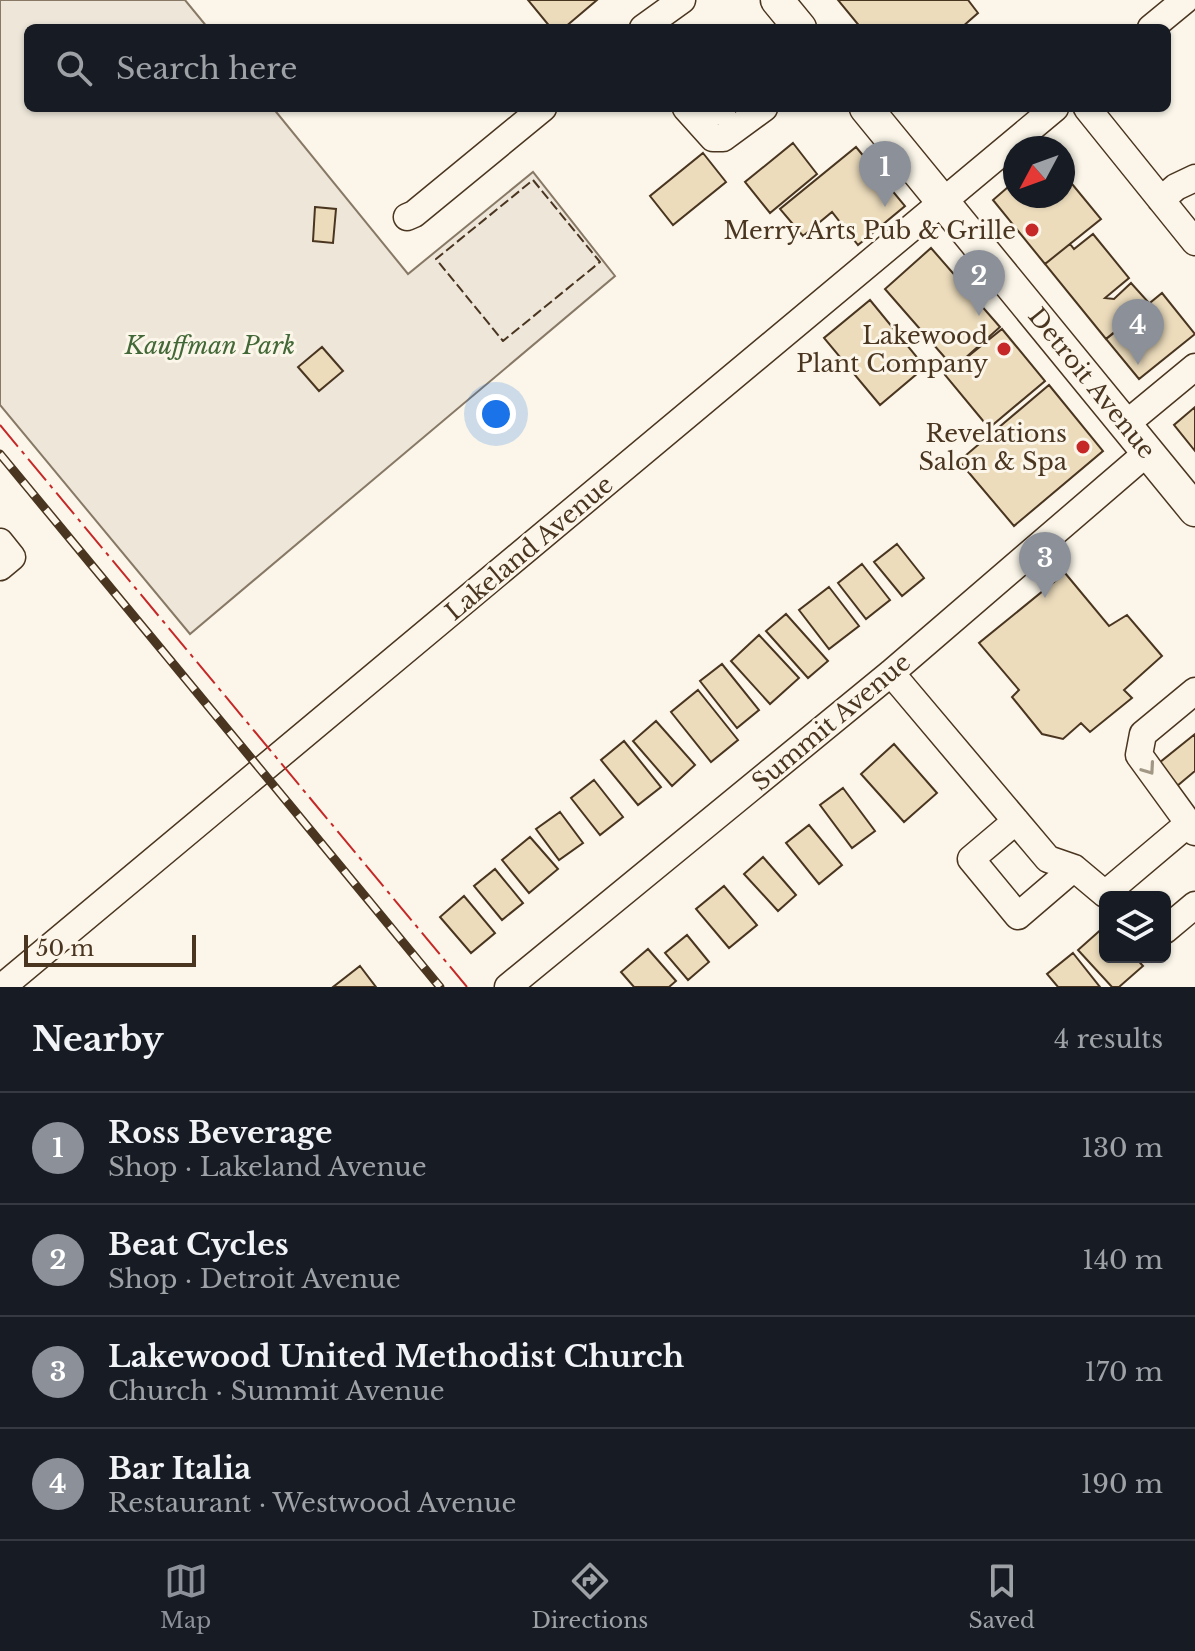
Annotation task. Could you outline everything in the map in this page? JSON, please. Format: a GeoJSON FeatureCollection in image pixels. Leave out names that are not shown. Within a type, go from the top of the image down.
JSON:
{"type":"FeatureCollection","features":[{"type":"Feature","properties":{"kind":"main road"},"geometry":{"type":"LineString","coordinates":[[777,0],[797,24]]}},
{"type":"Feature","properties":{"kind":"main road","name":"Detroit Avenue"},"geometry":{"type":"LineString","coordinates":[[869,112],[1195,510]]}},
{"type":"Feature","properties":{"kind":"street"},"geometry":{"type":"LineString","coordinates":[[649,24],[682,0]]}},
{"type":"Feature","properties":{"kind":"street"},"geometry":{"type":"LineString","coordinates":[[1156,24],[1185,0]]}},
{"type":"Feature","properties":{"kind":"street"},"geometry":{"type":"LineString","coordinates":[[407,217],[538,112]]}},
{"type":"Feature","properties":{"kind":"street"},"geometry":{"type":"LineString","coordinates":[[690,112],[713,138],[723,138],[759,112]]}},
{"type":"Feature","properties":{"kind":"street","name":"Lakeland Avenue"},"geometry":{"type":"LineString","coordinates":[[2,987],[1050,112]]}},
{"type":"Feature","properties":{"kind":"street"},"geometry":{"type":"LineString","coordinates":[[1090,112],[1195,242]]}},
{"type":"Feature","properties":{"kind":"street"},"geometry":{"type":"LineString","coordinates":[[1161,200],[1176,187],[1195,178]]}},
{"type":"Feature","properties":{"kind":"street"},"geometry":{"type":"LineString","coordinates":[[1126,424],[1195,367]]}},
{"type":"Feature","properties":{"kind":"street","name":"Summit Avenue"},"geometry":{"type":"LineString","coordinates":[[508,987],[891,673],[1149,451]]}},
{"type":"Feature","properties":{"kind":"street"},"geometry":{"type":"LineString","coordinates":[[891,673],[1048,859],[1074,868],[1101,891]]}},
{"type":"Feature","properties":{"kind":"street"},"geometry":{"type":"LineString","coordinates":[[1111,891],[1192,828],[1139,755],[1143,734],[1195,691]]}},
{"type":"Feature","properties":{"kind":"street"},"geometry":{"type":"LineString","coordinates":[[1016,821],[971,859],[1018,916],[1074,868]]}},
{"type":"Feature","properties":{"kind":"street"},"geometry":{"type":"LineString","coordinates":[[1171,925],[1195,905]]}},
{"type":"Feature","properties":{"kind":"green space","name":"Kauffman Park"},"geometry":{"type":"Polygon","coordinates":[[[0,0],[185,0],[205,24],[24,24],[24,112],[276,112],[408,274],[533,172],[615,276],[190,634],[0,405],[0,0]]]}},
{"type":"Feature","properties":{"kind":"building"},"geometry":{"type":"Polygon","coordinates":[[[528,0],[597,0],[569,24],[548,24],[528,0]]]}},
{"type":"Feature","properties":{"kind":"building"},"geometry":{"type":"Polygon","coordinates":[[[838,0],[968,0],[978,13],[966,24],[858,24],[838,0]]]}},
{"type":"Feature","properties":{"kind":"building"},"geometry":{"type":"Polygon","coordinates":[[[793,143],[817,174],[770,213],[745,182],[793,143]]]}},
{"type":"Feature","properties":{"kind":"building"},"geometry":{"type":"Polygon","coordinates":[[[856,147],[905,206],[858,245],[832,212],[803,236],[780,209],[856,147]]]}},
{"type":"Feature","properties":{"kind":"building"},"geometry":{"type":"Polygon","coordinates":[[[703,153],[726,182],[673,225],[650,196],[703,153]]]}},
{"type":"Feature","properties":{"kind":"building"},"geometry":{"type":"Polygon","coordinates":[[[1075,188],[1101,219],[1045,264],[993,200],[1003,191],[1003,208],[1075,208],[1075,188]]]}},
{"type":"Feature","properties":{"kind":"building"},"geometry":{"type":"Polygon","coordinates":[[[315,207],[336,209],[333,243],[313,241],[315,207]]]}},
{"type":"Feature","properties":{"kind":"building"},"geometry":{"type":"Polygon","coordinates":[[[1093,234],[1129,278],[1105,298],[1114,299],[1131,283],[1150,304],[1137,314],[1133,313],[1123,321],[1124,325],[1106,339],[1045,264],[1070,244],[1074,249],[1093,234]]]}},
{"type":"Feature","properties":{"kind":"building"},"geometry":{"type":"Polygon","coordinates":[[[931,248],[1000,327],[954,368],[885,289],[931,248]]]}},
{"type":"Feature","properties":{"kind":"building"},"geometry":{"type":"Polygon","coordinates":[[[1162,293],[1195,334],[1139,379],[1106,339],[1162,293]]]}},
{"type":"Feature","properties":{"kind":"building"},"geometry":{"type":"Polygon","coordinates":[[[870,300],[925,367],[880,405],[824,338],[870,300]]]}},
{"type":"Feature","properties":{"kind":"building"},"geometry":{"type":"Polygon","coordinates":[[[1002,329],[1045,381],[989,428],[945,375],[1002,329]]]}},
{"type":"Feature","properties":{"kind":"building"},"geometry":{"type":"Polygon","coordinates":[[[322,347],[343,371],[319,391],[298,367],[322,347]]]}},
{"type":"Feature","properties":{"kind":"building"},"geometry":{"type":"Polygon","coordinates":[[[1049,385],[1103,451],[1014,526],[959,461],[1049,385]]]}},
{"type":"Feature","properties":{"kind":"building"},"geometry":{"type":"Polygon","coordinates":[[[1195,407],[1195,451],[1174,425],[1195,407]]]}},
{"type":"Feature","properties":{"kind":"building"},"geometry":{"type":"Polygon","coordinates":[[[897,544],[924,578],[902,596],[874,562],[897,544]]]}},
{"type":"Feature","properties":{"kind":"building"},"geometry":{"type":"Polygon","coordinates":[[[862,564],[890,600],[866,619],[838,583],[862,564]]]}},
{"type":"Feature","properties":{"kind":"building"},"geometry":{"type":"Polygon","coordinates":[[[1065,573],[1109,626],[1127,615],[1162,656],[1124,690],[1132,698],[1090,732],[1081,723],[1063,739],[1042,734],[1012,697],[1019,690],[979,643],[1065,573]]]}},
{"type":"Feature","properties":{"kind":"building"},"geometry":{"type":"Polygon","coordinates":[[[829,587],[859,626],[829,649],[799,610],[829,587]]]}},
{"type":"Feature","properties":{"kind":"building"},"geometry":{"type":"Polygon","coordinates":[[[786,614],[828,661],[808,678],[766,631],[786,614]]]}},
{"type":"Feature","properties":{"kind":"building"},"geometry":{"type":"Polygon","coordinates":[[[759,635],[799,678],[770,704],[731,661],[759,635]]]}},
{"type":"Feature","properties":{"kind":"building"},"geometry":{"type":"Polygon","coordinates":[[[722,664],[759,710],[737,728],[700,681],[722,664]]]}},
{"type":"Feature","properties":{"kind":"building"},"geometry":{"type":"Polygon","coordinates":[[[698,690],[738,740],[711,762],[671,712],[698,690]]]}},
{"type":"Feature","properties":{"kind":"building"},"geometry":{"type":"Polygon","coordinates":[[[656,721],[695,765],[672,786],[633,741],[656,721]]]}},
{"type":"Feature","properties":{"kind":"building"},"geometry":{"type":"Polygon","coordinates":[[[1195,734],[1195,771],[1177,786],[1159,763],[1195,734]]]}},
{"type":"Feature","properties":{"kind":"building"},"geometry":{"type":"Polygon","coordinates":[[[624,741],[661,787],[638,805],[601,760],[624,741]]]}},
{"type":"Feature","properties":{"kind":"building"},"geometry":{"type":"Polygon","coordinates":[[[894,744],[937,793],[904,822],[861,774],[894,744]]]}},
{"type":"Feature","properties":{"kind":"building"},"geometry":{"type":"Polygon","coordinates":[[[594,780],[623,817],[600,835],[571,798],[594,780]]]}},
{"type":"Feature","properties":{"kind":"building"},"geometry":{"type":"Polygon","coordinates":[[[843,788],[875,831],[852,848],[820,805],[843,788]]]}},
{"type":"Feature","properties":{"kind":"building"},"geometry":{"type":"Polygon","coordinates":[[[560,812],[583,843],[559,860],[536,829],[560,812]]]}},
{"type":"Feature","properties":{"kind":"building"},"geometry":{"type":"Polygon","coordinates":[[[809,825],[842,865],[819,884],[786,843],[809,825]]]}},
{"type":"Feature","properties":{"kind":"building"},"geometry":{"type":"Polygon","coordinates":[[[530,837],[558,869],[529,893],[502,860],[530,837]]]}},
{"type":"Feature","properties":{"kind":"building"},"geometry":{"type":"Polygon","coordinates":[[[763,857],[796,895],[778,911],[744,874],[763,857]]]}},
{"type":"Feature","properties":{"kind":"building"},"geometry":{"type":"Polygon","coordinates":[[[495,869],[523,903],[502,920],[474,886],[495,869]]]}},
{"type":"Feature","properties":{"kind":"building"},"geometry":{"type":"Polygon","coordinates":[[[724,886],[757,925],[729,948],[696,909],[724,886]]]}},
{"type":"Feature","properties":{"kind":"building"},"geometry":{"type":"Polygon","coordinates":[[[464,896],[495,933],[471,953],[440,917],[464,896]]]}},
{"type":"Feature","properties":{"kind":"building"},"geometry":{"type":"Polygon","coordinates":[[[1099,931],[1099,963],[1140,963],[1143,966],[1119,987],[1112,987],[1078,950],[1099,931]]]}},
{"type":"Feature","properties":{"kind":"building"},"geometry":{"type":"Polygon","coordinates":[[[687,935],[709,962],[688,980],[665,953],[687,935]]]}},
{"type":"Feature","properties":{"kind":"building"},"geometry":{"type":"Polygon","coordinates":[[[648,949],[676,981],[669,987],[634,987],[621,972],[648,949]]]}},
{"type":"Feature","properties":{"kind":"building"},"geometry":{"type":"Polygon","coordinates":[[[1073,953],[1100,987],[1058,987],[1047,974],[1073,953]]]}},
{"type":"Feature","properties":{"kind":"building"},"geometry":{"type":"Polygon","coordinates":[[[360,966],[376,987],[333,987],[360,966]]]}},
{"type":"Feature","properties":{"kind":"railway"},"geometry":{"type":"LineString","coordinates":[[0,454],[440,987]]}},
{"type":"Feature","properties":{"kind":"fence"},"geometry":{"type":"LineString","coordinates":[[533,180],[600,262],[503,341],[436,259],[533,180]]}},
{"type":"Feature","properties":{"kind":"power"},"geometry":{"type":"LineString","coordinates":[[0,425],[467,987]]}},
{"type":"Feature","properties":{"kind":"place","name":"Ross Beverage"},"geometry":{"type":"Point","coordinates":[885,207]}},
{"type":"Feature","properties":{"kind":"place","name":"Merry Arts Pub & Grille"},"geometry":{"type":"Point","coordinates":[1032,230]}},
{"type":"Feature","properties":{"kind":"place","name":"Beat Cycles"},"geometry":{"type":"Point","coordinates":[979,316]}},
{"type":"Feature","properties":{"kind":"place","name":"Lakewood Plant Company"},"geometry":{"type":"Point","coordinates":[1004,349]}},
{"type":"Feature","properties":{"kind":"place","name":"Bar Italia"},"geometry":{"type":"Point","coordinates":[1138,365]}},
{"type":"Feature","properties":{"kind":"place","name":"Revelations Salon & Spa"},"geometry":{"type":"Point","coordinates":[1083,447]}},
{"type":"Feature","properties":{"kind":"place","name":"Lakewood United Methodist Church"},"geometry":{"type":"Point","coordinates":[1045,598]}}]}
